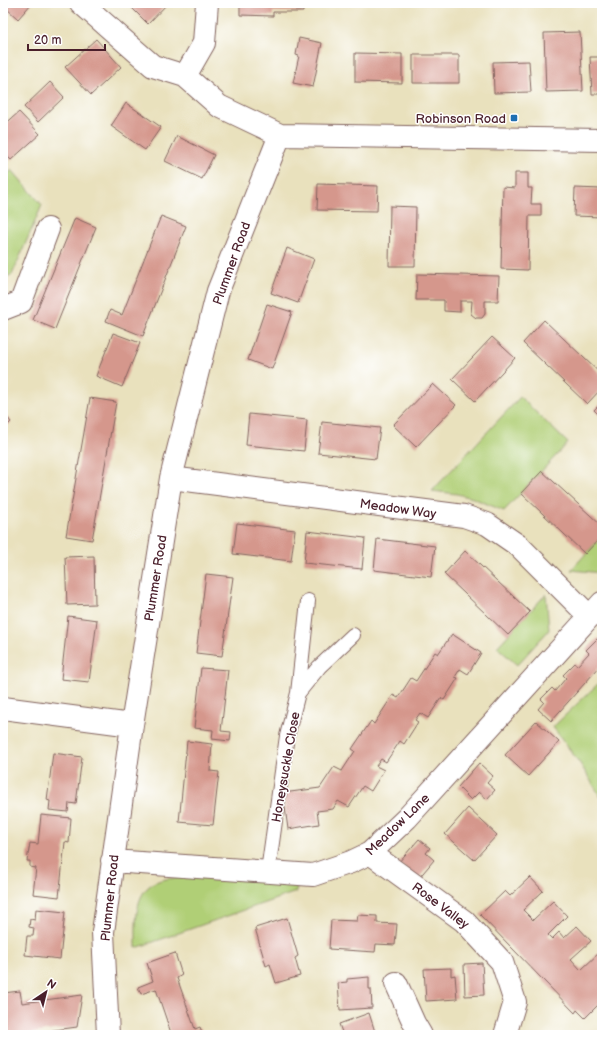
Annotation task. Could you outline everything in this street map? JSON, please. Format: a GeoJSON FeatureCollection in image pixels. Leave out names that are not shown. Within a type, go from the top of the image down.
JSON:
{"type":"FeatureCollection","features":[{"type":"Feature","properties":{"kind":"street"},"geometry":{"type":"LineString","coordinates":[[81,3],[153,66],[185,76],[219,106],[280,135],[602,140]]}},
{"type":"Feature","properties":{"kind":"street"},"geometry":{"type":"LineString","coordinates":[[185,76],[204,43],[207,3]]}},
{"type":"Feature","properties":{"kind":"street","name":"Plummer Road"},"geometry":{"type":"LineString","coordinates":[[108,1035],[103,932],[132,725],[171,478],[218,291],[280,135]]}},
{"type":"Feature","properties":{"kind":"street"},"geometry":{"type":"LineString","coordinates":[[3,309],[21,302],[48,229]]}},
{"type":"Feature","properties":{"kind":"street","name":"Meadow Way"},"geometry":{"type":"LineString","coordinates":[[171,478],[464,516],[487,524],[519,546],[596,610]]}},
{"type":"Feature","properties":{"kind":"street","name":"Meadow Lane"},"geometry":{"type":"LineString","coordinates":[[112,861],[313,875],[351,862],[370,853],[407,818],[596,610]]}},
{"type":"Feature","properties":{"kind":"street"},"geometry":{"type":"LineString","coordinates":[[3,708],[132,725]]}},
{"type":"Feature","properties":{"kind":"street","name":"Rose Valley"},"geometry":{"type":"LineString","coordinates":[[370,853],[464,921],[502,962],[515,1002],[505,1035]]}},
{"type":"Feature","properties":{"kind":"street"},"geometry":{"type":"LineString","coordinates":[[396,983],[421,1035]]}},
{"type":"Feature","properties":{"kind":"lane"},"geometry":{"type":"LineString","coordinates":[[298,693],[308,601]]}},
{"type":"Feature","properties":{"kind":"lane","name":"Honeysuckle Close"},"geometry":{"type":"LineString","coordinates":[[268,872],[287,736],[298,693],[319,667],[353,635]]}},
{"type":"Feature","properties":{"kind":"green space"},"geometry":{"type":"Polygon","coordinates":[[[12,170],[42,205],[12,275],[3,277],[3,178],[12,170]]]}},
{"type":"Feature","properties":{"kind":"green space"},"geometry":{"type":"Polygon","coordinates":[[[520,397],[568,443],[504,511],[473,498],[457,494],[432,491],[520,397]]]}},
{"type":"Feature","properties":{"kind":"green space"},"geometry":{"type":"Polygon","coordinates":[[[602,536],[602,573],[571,570],[602,536]]]}},
{"type":"Feature","properties":{"kind":"green space"},"geometry":{"type":"Polygon","coordinates":[[[546,594],[549,630],[517,665],[497,647],[546,594]]]}},
{"type":"Feature","properties":{"kind":"green space"},"geometry":{"type":"Polygon","coordinates":[[[602,680],[602,799],[581,765],[553,727],[602,680]]]}},
{"type":"Feature","properties":{"kind":"green space"},"geometry":{"type":"Polygon","coordinates":[[[179,873],[298,882],[296,892],[136,948],[137,911],[144,891],[152,884],[162,880],[177,878],[179,873]]]}},
{"type":"Feature","properties":{"kind":"building"},"geometry":{"type":"Polygon","coordinates":[[[3,3],[32,3],[18,19],[6,8],[3,12],[3,3]]]}},
{"type":"Feature","properties":{"kind":"building"},"geometry":{"type":"Polygon","coordinates":[[[127,3],[168,3],[148,24],[127,3]]]}},
{"type":"Feature","properties":{"kind":"building"},"geometry":{"type":"Polygon","coordinates":[[[240,3],[303,3],[303,12],[273,12],[273,16],[240,15],[240,3]]]}},
{"type":"Feature","properties":{"kind":"building"},"geometry":{"type":"Polygon","coordinates":[[[580,32],[583,91],[546,92],[544,33],[580,32]]]}},
{"type":"Feature","properties":{"kind":"building"},"geometry":{"type":"Polygon","coordinates":[[[299,38],[322,43],[313,87],[293,83],[299,56],[296,55],[299,38]]]}},
{"type":"Feature","properties":{"kind":"building"},"geometry":{"type":"Polygon","coordinates":[[[96,39],[121,67],[91,95],[65,67],[96,39]]]}},
{"type":"Feature","properties":{"kind":"building"},"geometry":{"type":"Polygon","coordinates":[[[355,53],[402,54],[402,83],[355,82],[355,53]]]}},
{"type":"Feature","properties":{"kind":"building"},"geometry":{"type":"Polygon","coordinates":[[[413,55],[459,55],[459,83],[413,83],[413,55]]]}},
{"type":"Feature","properties":{"kind":"building"},"geometry":{"type":"Polygon","coordinates":[[[590,57],[602,57],[602,94],[592,94],[590,57]]]}},
{"type":"Feature","properties":{"kind":"building"},"geometry":{"type":"Polygon","coordinates":[[[529,61],[531,92],[494,93],[493,62],[529,61]]]}},
{"type":"Feature","properties":{"kind":"building"},"geometry":{"type":"Polygon","coordinates":[[[50,82],[64,97],[38,122],[24,107],[50,82]]]}},
{"type":"Feature","properties":{"kind":"building"},"geometry":{"type":"Polygon","coordinates":[[[126,103],[161,127],[145,150],[111,126],[126,103]]]}},
{"type":"Feature","properties":{"kind":"building"},"geometry":{"type":"Polygon","coordinates":[[[19,112],[40,134],[11,160],[3,152],[3,126],[19,112]]]}},
{"type":"Feature","properties":{"kind":"building"},"geometry":{"type":"Polygon","coordinates":[[[177,136],[214,155],[202,179],[165,161],[177,136]]]}},
{"type":"Feature","properties":{"kind":"building"},"geometry":{"type":"Polygon","coordinates":[[[515,173],[528,173],[528,188],[532,188],[531,204],[541,204],[541,216],[529,216],[528,270],[501,269],[503,187],[515,188],[515,173]]]}},
{"type":"Feature","properties":{"kind":"building"},"geometry":{"type":"Polygon","coordinates":[[[318,184],[378,186],[377,211],[317,210],[318,184]]]}},
{"type":"Feature","properties":{"kind":"building"},"geometry":{"type":"Polygon","coordinates":[[[575,188],[602,189],[602,217],[574,216],[575,188]]]}},
{"type":"Feature","properties":{"kind":"building"},"geometry":{"type":"Polygon","coordinates":[[[390,206],[416,207],[415,266],[389,266],[390,206]]]}},
{"type":"Feature","properties":{"kind":"building"},"geometry":{"type":"Polygon","coordinates":[[[161,216],[186,226],[143,336],[106,321],[110,310],[122,315],[161,216]]]}},
{"type":"Feature","properties":{"kind":"building"},"geometry":{"type":"Polygon","coordinates":[[[75,218],[96,227],[55,329],[33,320],[75,218]]]}},
{"type":"Feature","properties":{"kind":"building"},"geometry":{"type":"Polygon","coordinates":[[[287,248],[314,259],[298,303],[271,293],[287,248]]]}},
{"type":"Feature","properties":{"kind":"building"},"geometry":{"type":"Polygon","coordinates":[[[417,274],[499,276],[498,301],[485,301],[485,314],[482,318],[476,318],[471,314],[472,301],[460,301],[460,312],[444,311],[444,300],[416,300],[417,274]]]}},
{"type":"Feature","properties":{"kind":"building"},"geometry":{"type":"Polygon","coordinates":[[[267,304],[292,312],[272,369],[248,360],[267,304]]]}},
{"type":"Feature","properties":{"kind":"building"},"geometry":{"type":"Polygon","coordinates":[[[544,320],[602,375],[602,388],[587,404],[523,343],[544,320]]]}},
{"type":"Feature","properties":{"kind":"building"},"geometry":{"type":"Polygon","coordinates":[[[113,333],[140,343],[122,387],[96,376],[113,333]]]}},
{"type":"Feature","properties":{"kind":"building"},"geometry":{"type":"Polygon","coordinates":[[[492,337],[515,358],[475,401],[452,379],[492,337]]]}},
{"type":"Feature","properties":{"kind":"building"},"geometry":{"type":"Polygon","coordinates":[[[433,384],[456,405],[416,447],[393,425],[433,384]]]}},
{"type":"Feature","properties":{"kind":"building"},"geometry":{"type":"Polygon","coordinates":[[[90,398],[116,402],[92,540],[66,536],[90,398]]]}},
{"type":"Feature","properties":{"kind":"building"},"geometry":{"type":"Polygon","coordinates":[[[602,402],[602,418],[594,410],[602,402]]]}},
{"type":"Feature","properties":{"kind":"building"},"geometry":{"type":"Polygon","coordinates":[[[3,412],[11,422],[3,430],[3,412]]]}},
{"type":"Feature","properties":{"kind":"building"},"geometry":{"type":"Polygon","coordinates":[[[249,414],[307,420],[304,451],[246,445],[249,414]]]}},
{"type":"Feature","properties":{"kind":"building"},"geometry":{"type":"Polygon","coordinates":[[[322,422],[380,428],[376,459],[318,453],[322,422]]]}},
{"type":"Feature","properties":{"kind":"building"},"geometry":{"type":"Polygon","coordinates":[[[542,471],[602,526],[602,536],[585,554],[521,493],[542,471]]]}},
{"type":"Feature","properties":{"kind":"building"},"geometry":{"type":"Polygon","coordinates":[[[237,523],[295,530],[291,561],[233,554],[237,523]]]}},
{"type":"Feature","properties":{"kind":"building"},"geometry":{"type":"Polygon","coordinates":[[[307,531],[365,538],[362,569],[304,563],[307,531]]]}},
{"type":"Feature","properties":{"kind":"building"},"geometry":{"type":"Polygon","coordinates":[[[377,539],[435,546],[431,577],[374,570],[377,539]]]}},
{"type":"Feature","properties":{"kind":"building"},"geometry":{"type":"Polygon","coordinates":[[[465,551],[530,612],[508,635],[444,574],[465,551]]]}},
{"type":"Feature","properties":{"kind":"building"},"geometry":{"type":"Polygon","coordinates":[[[94,556],[95,604],[67,605],[65,557],[94,556]]]}},
{"type":"Feature","properties":{"kind":"building"},"geometry":{"type":"Polygon","coordinates":[[[206,574],[233,577],[222,656],[196,653],[206,574]]]}},
{"type":"Feature","properties":{"kind":"building"},"geometry":{"type":"Polygon","coordinates":[[[68,616],[97,620],[89,682],[61,679],[68,616]]]}},
{"type":"Feature","properties":{"kind":"building"},"geometry":{"type":"Polygon","coordinates":[[[452,634],[481,653],[468,674],[460,669],[455,677],[458,678],[444,700],[441,698],[428,718],[420,713],[415,720],[418,722],[404,744],[400,741],[386,762],[381,759],[376,766],[384,770],[371,791],[363,786],[349,807],[338,801],[333,809],[317,811],[319,824],[288,829],[283,793],[320,788],[334,767],[342,771],[355,751],[352,749],[371,721],[374,724],[393,695],[398,698],[411,678],[416,681],[435,652],[438,654],[452,634]]]}},
{"type":"Feature","properties":{"kind":"building"},"geometry":{"type":"Polygon","coordinates":[[[598,638],[601,641],[602,639],[602,664],[551,721],[538,709],[544,702],[541,699],[552,688],[555,691],[566,678],[563,675],[575,663],[577,666],[589,653],[586,650],[598,638]]]}},
{"type":"Feature","properties":{"kind":"building"},"geometry":{"type":"Polygon","coordinates":[[[201,668],[228,670],[221,731],[231,732],[230,741],[212,739],[213,730],[194,728],[201,668]]]}},
{"type":"Feature","properties":{"kind":"building"},"geometry":{"type":"Polygon","coordinates":[[[536,721],[559,742],[528,776],[505,755],[536,721]]]}},
{"type":"Feature","properties":{"kind":"building"},"geometry":{"type":"Polygon","coordinates":[[[187,741],[212,744],[210,771],[219,772],[213,825],[179,822],[187,741]]]}},
{"type":"Feature","properties":{"kind":"building"},"geometry":{"type":"Polygon","coordinates":[[[53,753],[82,757],[76,804],[69,803],[68,812],[49,810],[50,801],[47,800],[53,753]]]}},
{"type":"Feature","properties":{"kind":"building"},"geometry":{"type":"Polygon","coordinates":[[[479,763],[493,776],[487,783],[495,790],[487,799],[479,792],[471,800],[458,787],[479,763]]]}},
{"type":"Feature","properties":{"kind":"building"},"geometry":{"type":"Polygon","coordinates":[[[468,808],[497,835],[474,860],[445,834],[468,808]]]}},
{"type":"Feature","properties":{"kind":"building"},"geometry":{"type":"Polygon","coordinates":[[[41,815],[71,818],[69,843],[65,842],[59,897],[33,894],[36,868],[30,867],[30,861],[27,861],[30,843],[38,844],[41,815]]]}},
{"type":"Feature","properties":{"kind":"building"},"geometry":{"type":"Polygon","coordinates":[[[419,839],[430,848],[426,853],[434,860],[418,879],[398,863],[419,839]]]}},
{"type":"Feature","properties":{"kind":"building"},"geometry":{"type":"Polygon","coordinates":[[[530,877],[543,891],[523,910],[533,920],[553,901],[567,916],[548,935],[552,939],[559,932],[564,938],[577,926],[591,941],[571,959],[581,970],[601,951],[602,952],[602,1001],[585,1018],[577,1010],[575,1013],[480,915],[505,891],[510,896],[530,877]]]}},
{"type":"Feature","properties":{"kind":"building"},"geometry":{"type":"Polygon","coordinates":[[[36,909],[65,912],[60,959],[25,955],[27,936],[33,936],[34,928],[29,927],[30,919],[35,920],[36,909]]]}},
{"type":"Feature","properties":{"kind":"building"},"geometry":{"type":"Polygon","coordinates":[[[358,915],[377,916],[377,923],[397,924],[395,945],[376,944],[375,952],[329,949],[331,920],[357,921],[358,915]]]}},
{"type":"Feature","properties":{"kind":"building"},"geometry":{"type":"Polygon","coordinates":[[[287,918],[298,956],[295,958],[300,976],[276,983],[270,964],[266,966],[255,928],[287,918]]]}},
{"type":"Feature","properties":{"kind":"building"},"geometry":{"type":"Polygon","coordinates":[[[175,953],[182,975],[177,978],[195,1029],[200,1027],[203,1035],[166,1035],[171,1033],[156,989],[141,994],[138,987],[153,981],[147,963],[175,953]]]}},
{"type":"Feature","properties":{"kind":"building"},"geometry":{"type":"Polygon","coordinates":[[[482,963],[484,995],[465,996],[464,964],[482,963]]]}},
{"type":"Feature","properties":{"kind":"building"},"geometry":{"type":"Polygon","coordinates":[[[451,968],[451,976],[455,975],[457,999],[426,1001],[424,969],[451,968]]]}},
{"type":"Feature","properties":{"kind":"building"},"geometry":{"type":"Polygon","coordinates":[[[369,977],[372,1008],[340,1010],[338,983],[347,982],[347,979],[369,977]]]}},
{"type":"Feature","properties":{"kind":"building"},"geometry":{"type":"Polygon","coordinates":[[[20,991],[22,1003],[82,995],[77,1027],[18,1035],[7,1035],[7,1032],[3,1033],[3,993],[20,991]]]}},
{"type":"Feature","properties":{"kind":"building"},"geometry":{"type":"Polygon","coordinates":[[[369,1013],[376,1035],[343,1035],[339,1024],[369,1013]]]}},
{"type":"Feature","properties":{"kind":"place","name":"Robinson Road"},"geometry":{"type":"Point","coordinates":[514,118]}}]}
